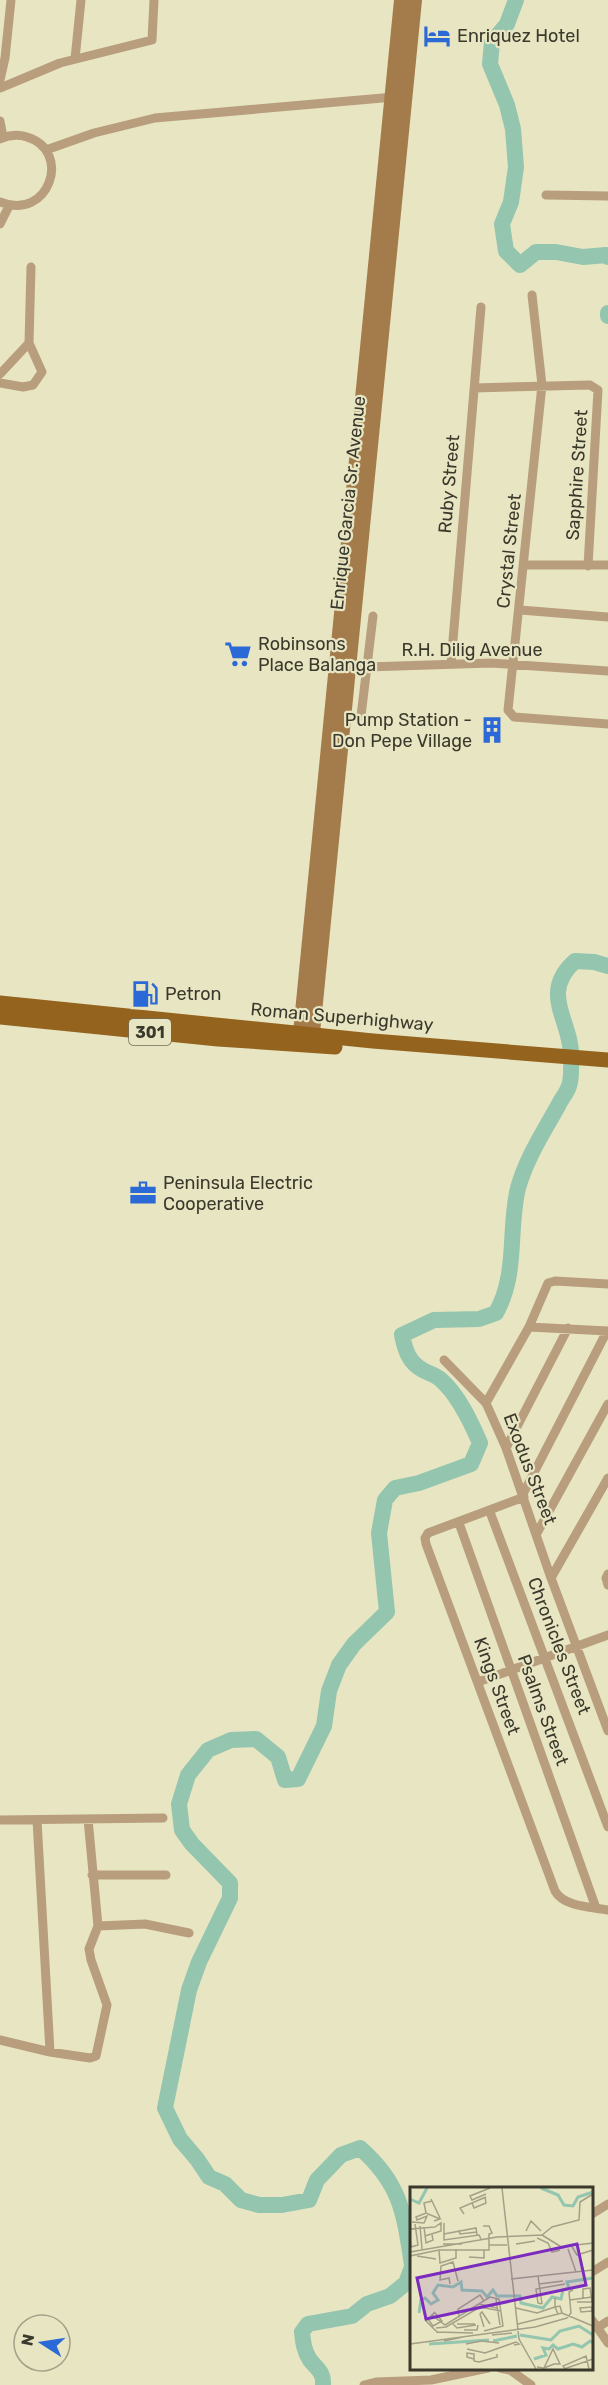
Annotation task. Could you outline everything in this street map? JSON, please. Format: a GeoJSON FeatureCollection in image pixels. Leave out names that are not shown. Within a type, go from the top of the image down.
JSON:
{"type":"FeatureCollection","features":[{"type":"Feature","properties":{"kind":"main road","name":"Enrique Garcia Sr. Avenue"},"geometry":{"type":"LineString","coordinates":[[344,662],[401,0]]}},
{"type":"Feature","properties":{"kind":"main road","name":"Enrique Garcia Sr. Avenue"},"geometry":{"type":"LineString","coordinates":[[306,1040],[415,0]]}},
{"type":"Feature","properties":{"kind":"main road","name":"Roman Superhighway"},"geometry":{"type":"LineString","coordinates":[[0,1003],[306,1040],[578,1061],[608,1060]]}},
{"type":"Feature","properties":{"kind":"main road","name":"Roman Superhighway"},"geometry":{"type":"LineString","coordinates":[[0,1017],[218,1039],[306,1040]]}},
{"type":"Feature","properties":{"kind":"main road","name":"Roman Superhighway"},"geometry":{"type":"LineString","coordinates":[[578,1061],[608,1069]]}},
{"type":"Feature","properties":{"kind":"street"},"geometry":{"type":"LineString","coordinates":[[0,80],[12,0]]}},
{"type":"Feature","properties":{"kind":"street"},"geometry":{"type":"LineString","coordinates":[[75,59],[81,0]]}},
{"type":"Feature","properties":{"kind":"street"},"geometry":{"type":"LineString","coordinates":[[0,88],[60,63],[152,40],[154,0]]}},
{"type":"Feature","properties":{"kind":"street"},"geometry":{"type":"LineString","coordinates":[[46,150],[94,133],[155,118],[406,97]]}},
{"type":"Feature","properties":{"kind":"street"},"geometry":{"type":"LineString","coordinates":[[0,120],[1,138],[12,135],[31,138],[46,150],[52,170],[46,191],[30,204],[4,204],[0,224]]}},
{"type":"Feature","properties":{"kind":"street"},"geometry":{"type":"LineString","coordinates":[[546,195],[608,196]]}},
{"type":"Feature","properties":{"kind":"street"},"geometry":{"type":"LineString","coordinates":[[0,383],[23,387],[33,385],[42,372],[29,343],[31,267]]}},
{"type":"Feature","properties":{"kind":"street","name":"Crystal Street"},"geometry":{"type":"LineString","coordinates":[[532,295],[542,385],[508,710],[514,717],[608,724]]}},
{"type":"Feature","properties":{"kind":"street","name":"Ruby Street"},"geometry":{"type":"LineString","coordinates":[[451,664],[481,307]]}},
{"type":"Feature","properties":{"kind":"street"},"geometry":{"type":"LineString","coordinates":[[0,374],[29,343]]}},
{"type":"Feature","properties":{"kind":"street"},"geometry":{"type":"LineString","coordinates":[[474,388],[542,385]]}},
{"type":"Feature","properties":{"kind":"street","name":"Sapphire Street"},"geometry":{"type":"LineString","coordinates":[[542,385],[595,387],[598,390],[588,567]]}},
{"type":"Feature","properties":{"kind":"street"},"geometry":{"type":"LineString","coordinates":[[524,565],[588,567],[608,565]]}},
{"type":"Feature","properties":{"kind":"street"},"geometry":{"type":"LineString","coordinates":[[520,610],[608,617]]}},
{"type":"Feature","properties":{"kind":"street"},"geometry":{"type":"LineString","coordinates":[[361,716],[373,616]]}},
{"type":"Feature","properties":{"kind":"street","name":"R.H. Dilig Avenue"},"geometry":{"type":"LineString","coordinates":[[344,662],[367,667],[513,663],[608,671]]}},
{"type":"Feature","properties":{"kind":"street","name":"Exodus Street"},"geometry":{"type":"LineString","coordinates":[[608,1284],[555,1281],[548,1283],[529,1327],[486,1404],[506,1448],[608,1731]]}},
{"type":"Feature","properties":{"kind":"street"},"geometry":{"type":"LineString","coordinates":[[523,1496],[607,1331],[529,1327]]}},
{"type":"Feature","properties":{"kind":"street"},"geometry":{"type":"LineString","coordinates":[[506,1448],[568,1328]]}},
{"type":"Feature","properties":{"kind":"street"},"geometry":{"type":"LineString","coordinates":[[444,1360],[486,1404]]}},
{"type":"Feature","properties":{"kind":"street"},"geometry":{"type":"LineString","coordinates":[[537,1533],[608,1404]]}},
{"type":"Feature","properties":{"kind":"street"},"geometry":{"type":"LineString","coordinates":[[551,1578],[608,1478]]}},
{"type":"Feature","properties":{"kind":"street","name":"Kings Street"},"geometry":{"type":"LineString","coordinates":[[523,1496],[490,1512],[428,1533],[425,1538],[426,1544],[555,1892],[565,1902],[608,1910]]}},
{"type":"Feature","properties":{"kind":"street","name":"Chronicles Street"},"geometry":{"type":"LineString","coordinates":[[490,1512],[608,1827]]}},
{"type":"Feature","properties":{"kind":"street","name":"Psalms Street"},"geometry":{"type":"LineString","coordinates":[[459,1523],[596,1908]]}},
{"type":"Feature","properties":{"kind":"street"},"geometry":{"type":"LineString","coordinates":[[608,1574],[606,1578],[608,1585]]}},
{"type":"Feature","properties":{"kind":"street"},"geometry":{"type":"LineString","coordinates":[[478,1682],[608,1635]]}},
{"type":"Feature","properties":{"kind":"street"},"geometry":{"type":"LineString","coordinates":[[0,1820],[163,1818]]}},
{"type":"Feature","properties":{"kind":"street"},"geometry":{"type":"LineString","coordinates":[[0,2039],[50,2052],[90,2058],[96,2056],[98,2051],[107,2005],[89,1949],[98,1926],[88,1819]]}},
{"type":"Feature","properties":{"kind":"street"},"geometry":{"type":"LineString","coordinates":[[37,1820],[50,2052]]}},
{"type":"Feature","properties":{"kind":"street"},"geometry":{"type":"LineString","coordinates":[[92,1875],[166,1875]]}},
{"type":"Feature","properties":{"kind":"street"},"geometry":{"type":"LineString","coordinates":[[98,1926],[145,1924],[189,1933]]}},
{"type":"Feature","properties":{"kind":"street"},"geometry":{"type":"LineString","coordinates":[[593,2213],[608,2204]]}},
{"type":"Feature","properties":{"kind":"street"},"geometry":{"type":"LineString","coordinates":[[593,2271],[608,2262]]}},
{"type":"Feature","properties":{"kind":"street"},"geometry":{"type":"LineString","coordinates":[[608,2321],[594,2324],[608,2343]]}},
{"type":"Feature","properties":{"kind":"street"},"geometry":{"type":"LineString","coordinates":[[364,2385],[376,2382],[431,2380],[478,2370]]}},
{"type":"Feature","properties":{"kind":"street"},"geometry":{"type":"LineString","coordinates":[[510,2370],[531,2385]]}},
{"type":"Feature","properties":{"kind":"waterway"},"geometry":{"type":"LineString","coordinates":[[516,0],[507,24],[492,42],[490,64],[507,105],[513,129],[516,167],[511,202],[502,224],[506,251],[520,265],[536,252],[556,252],[583,257],[606,255],[608,257]]}},
{"type":"Feature","properties":{"kind":"waterway"},"geometry":{"type":"LineString","coordinates":[[410,2253],[403,2215],[392,2187],[374,2161],[360,2148],[341,2155],[317,2180],[309,2200],[282,2205],[259,2205],[241,2200],[225,2184],[209,2177],[180,2139],[165,2108],[189,1990],[199,1962],[230,1898],[230,1883],[192,1844],[182,1830],[179,1804],[188,1775],[208,1750],[231,1740],[256,1739],[278,1757],[285,1780],[298,1779],[324,1726],[329,1691],[339,1665],[354,1644],[387,1612],[379,1533],[385,1500],[395,1488],[419,1483],[471,1464],[480,1443],[468,1417],[447,1385],[411,1360],[402,1335],[434,1320],[479,1319],[496,1313],[503,1298],[510,1267],[515,1204],[521,1177],[570,1083],[570,1045],[560,1008],[559,985],[564,973],[575,961],[594,962],[608,966]]}},
{"type":"Feature","properties":{"kind":"waterway"},"geometry":{"type":"LineString","coordinates":[[323,2385],[321,2374],[310,2360],[304,2346],[302,2332],[308,2324],[352,2316],[367,2304],[390,2296],[406,2283],[410,2272]]}},
{"type":"Feature","properties":{"kind":"place","name":"Enriquez Hotel"},"geometry":{"type":"Point","coordinates":[437,36]}},
{"type":"Feature","properties":{"kind":"place","name":"Robinsons Place Balanga"},"geometry":{"type":"Point","coordinates":[238,654]}},
{"type":"Feature","properties":{"kind":"place","name":"Pump Station - Don Pepe Village"},"geometry":{"type":"Point","coordinates":[492,730]}},
{"type":"Feature","properties":{"kind":"place","name":"Petron"},"geometry":{"type":"Point","coordinates":[145,994]}},
{"type":"Feature","properties":{"kind":"place","name":"Peninsula Electric Cooperative"},"geometry":{"type":"Point","coordinates":[143,1193]}}]}
